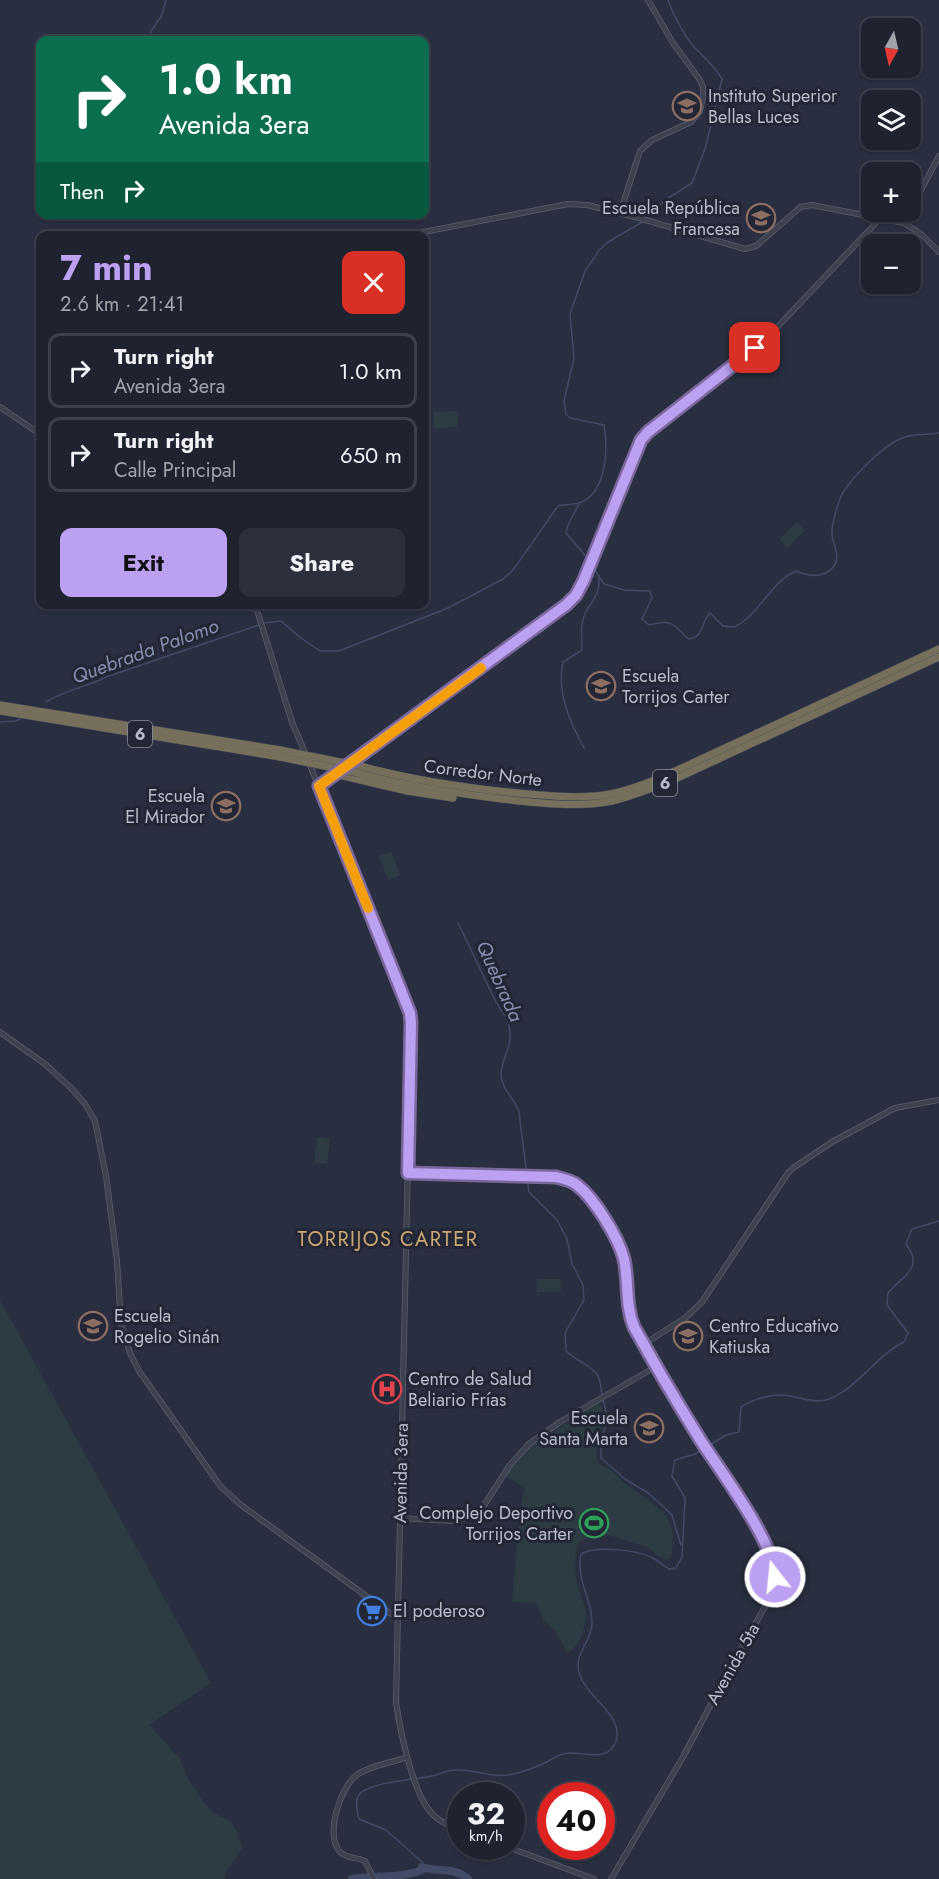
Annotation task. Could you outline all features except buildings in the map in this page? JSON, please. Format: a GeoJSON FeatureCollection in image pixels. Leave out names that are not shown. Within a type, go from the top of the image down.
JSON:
{"type":"FeatureCollection","features":[{"type":"Feature","properties":{"kind":"highway","name":"Corredor Norte"},"geometry":{"type":"LineString","coordinates":[[813,712],[939,649]]}},
{"type":"Feature","properties":{"kind":"highway","name":"Corredor Norte"},"geometry":{"type":"LineString","coordinates":[[521,800],[608,795],[630,790],[939,657]]}},
{"type":"Feature","properties":{"kind":"highway","name":"Corredor Norte"},"geometry":{"type":"LineString","coordinates":[[0,705],[280,753],[359,770],[418,788],[540,803],[585,804],[633,796],[673,780],[797,719]]}},
{"type":"Feature","properties":{"kind":"highway","name":"Corredor Norte"},"geometry":{"type":"LineString","coordinates":[[0,711],[280,753]]}},
{"type":"Feature","properties":{"kind":"highway"},"geometry":{"type":"LineString","coordinates":[[335,774],[407,791],[521,800]]}},
{"type":"Feature","properties":{"kind":"street"},"geometry":{"type":"LineString","coordinates":[[620,213],[640,151],[652,140],[691,122],[700,111],[703,97],[700,80],[673,43],[648,0]]}},
{"type":"Feature","properties":{"kind":"street"},"geometry":{"type":"LineString","coordinates":[[921,190],[939,156]]}},
{"type":"Feature","properties":{"kind":"street"},"geometry":{"type":"LineString","coordinates":[[429,231],[568,204],[587,205],[745,249],[756,246],[796,211],[806,206],[819,205],[861,214]]}},
{"type":"Feature","properties":{"kind":"street"},"geometry":{"type":"LineString","coordinates":[[319,786],[566,605],[576,595],[641,440],[648,432],[765,340],[875,222]]}},
{"type":"Feature","properties":{"kind":"street"},"geometry":{"type":"LineString","coordinates":[[899,222],[921,234],[939,252]]}},
{"type":"Feature","properties":{"kind":"street"},"geometry":{"type":"LineString","coordinates":[[0,406],[36,431]]}},
{"type":"Feature","properties":{"kind":"street","name":"Avenida 3era"},"geometry":{"type":"LineString","coordinates":[[256,609],[292,722],[410,1013],[396,1703],[407,1757],[418,1789],[429,1811],[447,1824]]}},
{"type":"Feature","properties":{"kind":"street"},"geometry":{"type":"LineString","coordinates":[[0,1032],[45,1064],[72,1089],[95,1120],[117,1261],[121,1324],[130,1353],[139,1371],[221,1486],[236,1501],[329,1570],[397,1616]]}},
{"type":"Feature","properties":{"kind":"street"},"geometry":{"type":"LineString","coordinates":[[644,1344],[685,1318],[702,1302],[793,1168],[832,1142],[895,1108],[939,1100]]}},
{"type":"Feature","properties":{"kind":"street","name":"Avenida 5ta"},"geometry":{"type":"LineString","coordinates":[[408,1173],[532,1176],[567,1180],[576,1183],[589,1196],[611,1229],[623,1258],[629,1315],[699,1437],[760,1535],[775,1569],[774,1588],[683,1757],[610,1879]]}},
{"type":"Feature","properties":{"kind":"street"},"geometry":{"type":"LineString","coordinates":[[400,1518],[454,1521],[472,1517],[491,1497],[522,1449],[548,1430],[657,1366]]}},
{"type":"Feature","properties":{"kind":"street"},"geometry":{"type":"LineString","coordinates":[[374,1879],[362,1859],[343,1854],[335,1844],[335,1823],[341,1796],[348,1783],[360,1773],[407,1757]]}},
{"type":"Feature","properties":{"kind":"street"},"geometry":{"type":"LineString","coordinates":[[525,1853],[594,1879]]}},
{"type":"Feature","properties":{"kind":"shaded area"},"geometry":{"type":"Polygon","coordinates":[[[457,411],[458,427],[434,429],[433,412],[457,411]]]}},
{"type":"Feature","properties":{"kind":"shaded area"},"geometry":{"type":"Polygon","coordinates":[[[797,522],[805,531],[787,548],[779,539],[797,522]]]}},
{"type":"Feature","properties":{"kind":"shaded area"},"geometry":{"type":"Polygon","coordinates":[[[391,852],[400,875],[388,880],[379,856],[391,852]]]}},
{"type":"Feature","properties":{"kind":"shaded area"},"geometry":{"type":"Polygon","coordinates":[[[317,1137],[330,1139],[327,1164],[314,1162],[317,1137]]]}},
{"type":"Feature","properties":{"kind":"shaded area"},"geometry":{"type":"Polygon","coordinates":[[[537,1279],[561,1279],[561,1292],[537,1292],[537,1279]]]}},
{"type":"Feature","properties":{"kind":"shaded area"},"geometry":{"type":"Polygon","coordinates":[[[0,1300],[211,1683],[149,1725],[180,1759],[188,1779],[202,1800],[212,1812],[231,1822],[238,1834],[242,1848],[227,1870],[224,1879],[0,1879],[0,1300]]]}},
{"type":"Feature","properties":{"kind":"shaded area","name":"Complejo Deportivo Torrijos Carter"},"geometry":{"type":"Polygon","coordinates":[[[599,1402],[604,1412],[604,1421],[597,1450],[598,1461],[663,1513],[669,1521],[673,1542],[671,1557],[667,1560],[646,1546],[608,1535],[591,1536],[579,1542],[575,1574],[586,1617],[579,1641],[567,1653],[556,1631],[543,1620],[537,1603],[512,1602],[524,1487],[506,1476],[520,1453],[599,1402]]]}},
{"type":"Feature","properties":{"kind":"waterway","name":"Quebrada"},"geometry":{"type":"LineString","coordinates":[[150,36],[151,31],[162,15],[166,0]]}},
{"type":"Feature","properties":{"kind":"waterway","name":"Quebrada Palomo"},"geometry":{"type":"LineString","coordinates":[[647,218],[665,200],[692,183],[705,149],[722,79],[689,40],[676,20],[668,0]]}},
{"type":"Feature","properties":{"kind":"waterway","name":"Quebrada Palomo"},"geometry":{"type":"LineString","coordinates":[[264,623],[281,621],[320,651],[339,651],[448,608],[503,579],[513,570],[558,506],[579,503],[590,496],[597,488],[604,468],[605,434],[604,425],[570,418],[566,414],[564,401],[574,358],[570,314],[585,271],[600,249],[644,221]]}},
{"type":"Feature","properties":{"kind":"waterway","name":"Quebrada"},"geometry":{"type":"LineString","coordinates":[[591,564],[604,584],[624,590],[650,591],[652,598],[642,619],[649,625],[662,622],[671,624],[688,639],[700,633],[710,613],[723,626],[734,627],[751,615],[787,576],[796,571],[821,575],[834,566],[837,554],[832,531],[838,506],[849,484],[870,461],[902,438],[939,433]]}},
{"type":"Feature","properties":{"kind":"waterway","name":"Quebrada"},"geometry":{"type":"LineString","coordinates":[[579,504],[566,533],[589,560]]}},
{"type":"Feature","properties":{"kind":"waterway","name":"Quebrada"},"geometry":{"type":"LineString","coordinates":[[584,748],[566,707],[561,673],[563,662],[582,650],[583,620],[597,594],[599,576]]}},
{"type":"Feature","properties":{"kind":"waterway","name":"Quebrada Palomo"},"geometry":{"type":"LineString","coordinates":[[46,702],[106,677],[259,625]]}},
{"type":"Feature","properties":{"kind":"waterway","name":"Quebrada Palomo"},"geometry":{"type":"LineString","coordinates":[[0,722],[16,721],[22,718]]}},
{"type":"Feature","properties":{"kind":"waterway","name":"Quebrada"},"geometry":{"type":"LineString","coordinates":[[458,923],[508,1022],[510,1040],[501,1075],[519,1112],[529,1192],[557,1220],[567,1239],[572,1264],[583,1285],[584,1300],[565,1333],[566,1351],[596,1373],[600,1380],[602,1396]]}},
{"type":"Feature","properties":{"kind":"waterway"},"geometry":{"type":"LineString","coordinates":[[707,1447],[726,1435],[739,1432],[741,1407],[746,1404],[778,1395],[812,1401],[826,1400],[847,1389],[884,1355],[904,1342],[908,1333],[887,1305],[888,1293],[905,1277],[912,1266],[913,1260],[906,1244],[912,1229],[939,1221]]}},
{"type":"Feature","properties":{"kind":"waterway","name":"Quebrada"},"geometry":{"type":"LineString","coordinates":[[603,1400],[607,1416],[601,1458],[625,1479],[648,1493],[672,1515],[681,1545]]}},
{"type":"Feature","properties":{"kind":"waterway"},"geometry":{"type":"LineString","coordinates":[[422,1867],[423,1863],[386,1830],[359,1819],[356,1805],[358,1796],[363,1791],[381,1785],[452,1770],[506,1775],[530,1769],[562,1754],[595,1755],[608,1752],[613,1748],[617,1732],[615,1723],[584,1684],[578,1668],[578,1661],[592,1624],[592,1615],[581,1574],[581,1554],[606,1549],[627,1551],[646,1555],[669,1569],[676,1568],[682,1557],[685,1498],[672,1476],[675,1460],[703,1450]]}},
{"type":"Feature","properties":{"kind":"waterway"},"geometry":{"type":"LineString","coordinates":[[352,1879],[405,1875],[422,1870],[422,1867],[457,1872],[468,1879]]}},
{"type":"Feature","properties":{"kind":"slow traffic"},"geometry":{"type":"LineString","coordinates":[[368,908],[319,786],[481,668]]}},
{"type":"Feature","properties":{"kind":"place","name":"Instituto Superior Bellas Luces"},"geometry":{"type":"Point","coordinates":[687,106]}},
{"type":"Feature","properties":{"kind":"place","name":"Escuela República Francesa"},"geometry":{"type":"Point","coordinates":[761,218]}},
{"type":"Feature","properties":{"kind":"place","name":"Escuela Torrijos Carter"},"geometry":{"type":"Point","coordinates":[601,686]}},
{"type":"Feature","properties":{"kind":"place","name":"Escuela El Mirador"},"geometry":{"type":"Point","coordinates":[226,806]}},
{"type":"Feature","properties":{"kind":"place","name":"Escuela Rogelio Sinán"},"geometry":{"type":"Point","coordinates":[93,1326]}},
{"type":"Feature","properties":{"kind":"place","name":"Centro Educativo Katiuska"},"geometry":{"type":"Point","coordinates":[688,1336]}},
{"type":"Feature","properties":{"kind":"place","name":"Centro de Salud Beliario Frías"},"geometry":{"type":"Point","coordinates":[387,1389]}},
{"type":"Feature","properties":{"kind":"place","name":"Escuela Santa Marta"},"geometry":{"type":"Point","coordinates":[649,1428]}},
{"type":"Feature","properties":{"kind":"place","name":"Complejo Deportivo Torrijos Carter"},"geometry":{"type":"Point","coordinates":[594,1523]}},
{"type":"Feature","properties":{"kind":"place","name":"El poderoso"},"geometry":{"type":"Point","coordinates":[372,1611]}},
{"type":"Feature","properties":{"kind":"district","name":"TORRIJOS CARTER"},"geometry":{"type":"Point","coordinates":[388,1239]}},
{"type":"Feature","properties":{"kind":"route"},"geometry":{"type":"LineString","coordinates":[[755,348],[648,432],[641,440],[576,595],[566,605],[319,786],[410,1013],[408,1173],[556,1177],[576,1183],[589,1196],[611,1229],[623,1258],[627,1308],[634,1327],[699,1437],[745,1508],[770,1556],[775,1569],[775,1577]]}}]}
